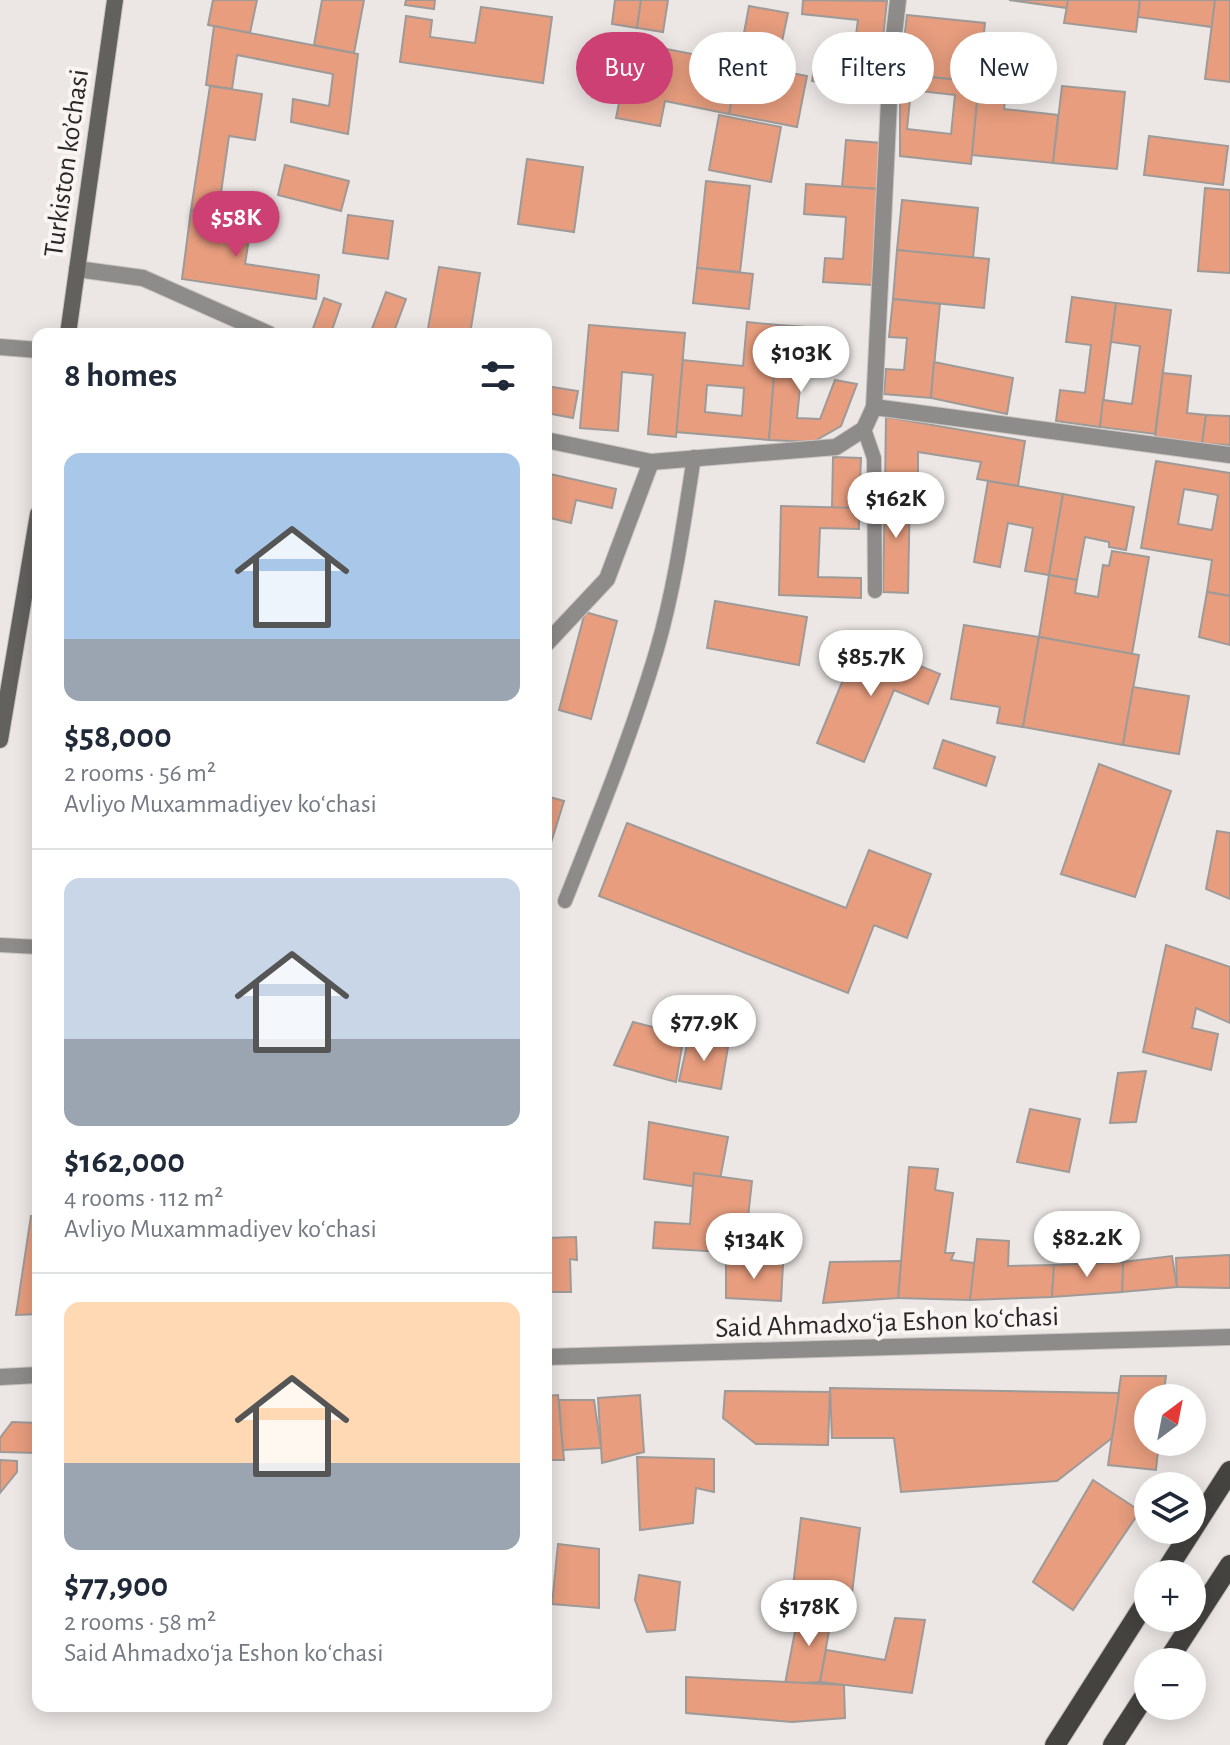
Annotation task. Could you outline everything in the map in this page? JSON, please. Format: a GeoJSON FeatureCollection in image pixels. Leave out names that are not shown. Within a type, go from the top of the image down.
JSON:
{"type":"FeatureCollection","features":[{"type":"Feature","properties":{"kind":"main road","name":"Turkiston ko’chasi"},"geometry":{"type":"LineString","coordinates":[[69,328],[115,0]]}},
{"type":"Feature","properties":{"kind":"main road"},"geometry":{"type":"LineString","coordinates":[[0,740],[32,550]]}},
{"type":"Feature","properties":{"kind":"main road"},"geometry":{"type":"LineString","coordinates":[[1173,1560],[1230,1471]]}},
{"type":"Feature","properties":{"kind":"main road"},"geometry":{"type":"LineString","coordinates":[[1176,1648],[1230,1565]]}},
{"type":"Feature","properties":{"kind":"main road"},"geometry":{"type":"LineString","coordinates":[[1055,1745],[1134,1621]]}},
{"type":"Feature","properties":{"kind":"main road"},"geometry":{"type":"LineString","coordinates":[[1113,1745],[1134,1713]]}},
{"type":"Feature","properties":{"kind":"street"},"geometry":{"type":"LineString","coordinates":[[552,441],[651,462],[836,447],[864,429],[874,407],[891,61],[898,0]]}},
{"type":"Feature","properties":{"kind":"street"},"geometry":{"type":"LineString","coordinates":[[77,269],[143,278],[256,328]]}},
{"type":"Feature","properties":{"kind":"street"},"geometry":{"type":"LineString","coordinates":[[0,347],[32,350]]}},
{"type":"Feature","properties":{"kind":"street"},"geometry":{"type":"LineString","coordinates":[[874,407],[1230,455]]}},
{"type":"Feature","properties":{"kind":"street"},"geometry":{"type":"LineString","coordinates":[[552,638],[607,579],[651,462]]}},
{"type":"Feature","properties":{"kind":"street","name":"Said Ahmadxoʻja Eshon koʻchasi"},"geometry":{"type":"LineString","coordinates":[[552,1357],[1230,1337]]}},
{"type":"Feature","properties":{"kind":"street"},"geometry":{"type":"LineString","coordinates":[[0,1377],[32,1375]]}},
{"type":"Feature","properties":{"kind":"lane"},"geometry":{"type":"LineString","coordinates":[[864,429],[874,458],[875,591]]}},
{"type":"Feature","properties":{"kind":"lane"},"geometry":{"type":"LineString","coordinates":[[565,901],[612,780],[657,648],[678,555],[694,457]]}},
{"type":"Feature","properties":{"kind":"lane"},"geometry":{"type":"LineString","coordinates":[[0,945],[32,947]]}},
{"type":"Feature","properties":{"kind":"building"},"geometry":{"type":"Polygon","coordinates":[[[213,0],[257,0],[250,33],[208,25],[213,0]]]}},
{"type":"Feature","properties":{"kind":"building"},"geometry":{"type":"Polygon","coordinates":[[[322,0],[364,0],[354,53],[314,45],[322,0]]]}},
{"type":"Feature","properties":{"kind":"building"},"geometry":{"type":"Polygon","coordinates":[[[406,0],[435,0],[434,9],[405,5],[406,0]]]}},
{"type":"Feature","properties":{"kind":"building"},"geometry":{"type":"Polygon","coordinates":[[[615,0],[641,0],[637,28],[612,24],[615,0]]]}},
{"type":"Feature","properties":{"kind":"building"},"geometry":{"type":"Polygon","coordinates":[[[641,0],[668,0],[663,32],[637,28],[641,0]]]}},
{"type":"Feature","properties":{"kind":"building"},"geometry":{"type":"Polygon","coordinates":[[[803,0],[887,1],[884,32],[856,32],[858,20],[802,14],[803,0]]]}},
{"type":"Feature","properties":{"kind":"building"},"geometry":{"type":"Polygon","coordinates":[[[1009,0],[1068,0],[1067,8],[1009,0]]]}},
{"type":"Feature","properties":{"kind":"building"},"geometry":{"type":"Polygon","coordinates":[[[1068,0],[1140,0],[1136,32],[1064,23],[1068,0]]]}},
{"type":"Feature","properties":{"kind":"building"},"geometry":{"type":"Polygon","coordinates":[[[1140,0],[1215,0],[1212,27],[1138,17],[1140,0]]]}},
{"type":"Feature","properties":{"kind":"building"},"geometry":{"type":"Polygon","coordinates":[[[1215,0],[1230,0],[1230,82],[1205,79],[1215,0]]]}},
{"type":"Feature","properties":{"kind":"building"},"geometry":{"type":"Polygon","coordinates":[[[749,6],[788,13],[784,32],[744,32],[749,6]]]}},
{"type":"Feature","properties":{"kind":"building"},"geometry":{"type":"Polygon","coordinates":[[[481,7],[552,17],[543,83],[400,62],[406,16],[432,20],[430,37],[475,43],[481,7]]]}},
{"type":"Feature","properties":{"kind":"building"},"geometry":{"type":"Polygon","coordinates":[[[907,15],[985,23],[984,32],[950,32],[950,79],[934,77],[934,32],[905,32],[907,15]]]}},
{"type":"Feature","properties":{"kind":"building"},"geometry":{"type":"Polygon","coordinates":[[[214,26],[358,54],[348,134],[291,122],[293,99],[329,106],[333,74],[237,55],[232,89],[206,85],[214,26]]]}},
{"type":"Feature","properties":{"kind":"building"},"geometry":{"type":"Polygon","coordinates":[[[673,50],[689,53],[689,104],[731,104],[729,114],[673,103],[673,50]]]}},
{"type":"Feature","properties":{"kind":"building"},"geometry":{"type":"Polygon","coordinates":[[[796,74],[807,76],[797,127],[729,114],[731,104],[796,104],[796,74]]]}},
{"type":"Feature","properties":{"kind":"building"},"geometry":{"type":"Polygon","coordinates":[[[934,77],[950,79],[950,94],[934,93],[934,77]]]}},
{"type":"Feature","properties":{"kind":"building"},"geometry":{"type":"Polygon","coordinates":[[[210,86],[262,94],[255,140],[229,136],[218,214],[191,210],[210,86]]]}},
{"type":"Feature","properties":{"kind":"building"},"geometry":{"type":"Polygon","coordinates":[[[1062,86],[1125,92],[1117,169],[1053,163],[1062,86]]]}},
{"type":"Feature","properties":{"kind":"building"},"geometry":{"type":"Polygon","coordinates":[[[619,104],[664,104],[660,126],[616,118],[619,104]]]}},
{"type":"Feature","properties":{"kind":"building"},"geometry":{"type":"Polygon","coordinates":[[[900,104],[910,104],[907,129],[951,134],[954,104],[977,104],[971,164],[900,156],[900,104]]]}},
{"type":"Feature","properties":{"kind":"building"},"geometry":{"type":"Polygon","coordinates":[[[977,104],[1005,104],[1004,109],[1058,115],[1053,163],[972,155],[977,104]]]}},
{"type":"Feature","properties":{"kind":"building"},"geometry":{"type":"Polygon","coordinates":[[[719,115],[781,127],[771,182],[709,170],[719,115]]]}},
{"type":"Feature","properties":{"kind":"building"},"geometry":{"type":"Polygon","coordinates":[[[1149,136],[1228,146],[1223,185],[1144,175],[1149,136]]]}},
{"type":"Feature","properties":{"kind":"building"},"geometry":{"type":"Polygon","coordinates":[[[846,140],[882,143],[878,189],[842,187],[846,140]]]}},
{"type":"Feature","properties":{"kind":"building"},"geometry":{"type":"Polygon","coordinates":[[[527,159],[583,167],[574,232],[518,224],[527,159]]]}},
{"type":"Feature","properties":{"kind":"building"},"geometry":{"type":"Polygon","coordinates":[[[285,165],[349,181],[341,211],[278,195],[285,165]]]}},
{"type":"Feature","properties":{"kind":"building"},"geometry":{"type":"Polygon","coordinates":[[[706,181],[750,186],[740,272],[697,268],[706,181]]]}},
{"type":"Feature","properties":{"kind":"building"},"geometry":{"type":"Polygon","coordinates":[[[806,184],[878,189],[872,285],[823,282],[825,258],[843,259],[846,217],[804,214],[806,184]]]}},
{"type":"Feature","properties":{"kind":"building"},"geometry":{"type":"Polygon","coordinates":[[[1205,188],[1230,190],[1230,273],[1198,271],[1205,188]]]}},
{"type":"Feature","properties":{"kind":"building"},"geometry":{"type":"Polygon","coordinates":[[[902,200],[978,208],[973,258],[897,250],[902,200]]]}},
{"type":"Feature","properties":{"kind":"building"},"geometry":{"type":"Polygon","coordinates":[[[191,210],[252,219],[245,264],[319,275],[316,299],[182,279],[191,210]]]}},
{"type":"Feature","properties":{"kind":"building"},"geometry":{"type":"Polygon","coordinates":[[[348,215],[393,221],[388,259],[343,253],[348,215]]]}},
{"type":"Feature","properties":{"kind":"building"},"geometry":{"type":"Polygon","coordinates":[[[897,250],[989,259],[984,308],[893,299],[897,250]]]}},
{"type":"Feature","properties":{"kind":"building"},"geometry":{"type":"Polygon","coordinates":[[[439,267],[480,273],[471,328],[428,328],[439,267]]]}},
{"type":"Feature","properties":{"kind":"building"},"geometry":{"type":"Polygon","coordinates":[[[697,268],[753,274],[749,309],[693,303],[697,268]]]}},
{"type":"Feature","properties":{"kind":"building"},"geometry":{"type":"Polygon","coordinates":[[[386,292],[406,299],[395,328],[372,328],[386,292]]]}},
{"type":"Feature","properties":{"kind":"building"},"geometry":{"type":"Polygon","coordinates":[[[1072,297],[1116,303],[1100,427],[1056,421],[1060,390],[1085,393],[1091,345],[1066,342],[1072,297]]]}},
{"type":"Feature","properties":{"kind":"building"},"geometry":{"type":"Polygon","coordinates":[[[324,298],[341,304],[333,328],[313,328],[324,298]]]}},
{"type":"Feature","properties":{"kind":"building"},"geometry":{"type":"Polygon","coordinates":[[[893,299],[940,304],[931,398],[884,394],[886,369],[904,370],[907,338],[889,337],[893,299]]]}},
{"type":"Feature","properties":{"kind":"building"},"geometry":{"type":"Polygon","coordinates":[[[1116,303],[1171,310],[1155,434],[1100,427],[1103,400],[1132,404],[1140,346],[1111,342],[1116,303]]]}},
{"type":"Feature","properties":{"kind":"building"},"geometry":{"type":"Polygon","coordinates":[[[747,322],[778,325],[769,440],[676,432],[683,360],[743,366],[747,322]],[[707,385],[705,412],[742,416],[744,388],[707,385]]]}},
{"type":"Feature","properties":{"kind":"building"},"geometry":{"type":"Polygon","coordinates":[[[589,325],[685,333],[676,437],[648,434],[653,375],[622,372],[618,431],[580,428],[589,325]]]}},
{"type":"Feature","properties":{"kind":"building"},"geometry":{"type":"Polygon","coordinates":[[[778,325],[806,327],[797,418],[820,419],[835,380],[857,384],[841,426],[813,442],[769,440],[778,325]]]}},
{"type":"Feature","properties":{"kind":"building"},"geometry":{"type":"Polygon","coordinates":[[[934,362],[1013,378],[1007,414],[931,398],[934,362]]]}},
{"type":"Feature","properties":{"kind":"building"},"geometry":{"type":"Polygon","coordinates":[[[1163,373],[1191,376],[1187,413],[1206,415],[1202,444],[1155,438],[1163,373]]]}},
{"type":"Feature","properties":{"kind":"building"},"geometry":{"type":"Polygon","coordinates":[[[552,387],[578,391],[573,418],[552,414],[552,387]]]}},
{"type":"Feature","properties":{"kind":"building"},"geometry":{"type":"Polygon","coordinates":[[[1206,415],[1230,416],[1230,445],[1202,444],[1206,415]]]}},
{"type":"Feature","properties":{"kind":"building"},"geometry":{"type":"Polygon","coordinates":[[[886,417],[1025,441],[1018,486],[977,479],[981,462],[918,452],[918,488],[885,487],[886,417]]]}},
{"type":"Feature","properties":{"kind":"building"},"geometry":{"type":"Polygon","coordinates":[[[833,457],[861,458],[859,508],[832,508],[833,457]]]}},
{"type":"Feature","properties":{"kind":"building"},"geometry":{"type":"Polygon","coordinates":[[[1156,461],[1230,473],[1230,596],[1207,592],[1212,560],[1141,548],[1156,461]],[[1184,489],[1178,524],[1212,530],[1218,495],[1184,489]]]}},
{"type":"Feature","properties":{"kind":"building"},"geometry":{"type":"Polygon","coordinates":[[[552,474],[616,489],[612,508],[576,500],[571,523],[552,518],[552,474]]]}},
{"type":"Feature","properties":{"kind":"building"},"geometry":{"type":"Polygon","coordinates":[[[988,481],[1063,494],[1049,575],[1025,571],[1033,528],[1008,523],[1000,567],[974,562],[988,481]]]}},
{"type":"Feature","properties":{"kind":"building"},"geometry":{"type":"Polygon","coordinates":[[[885,487],[910,488],[908,593],[883,592],[885,487]]]}},
{"type":"Feature","properties":{"kind":"building"},"geometry":{"type":"Polygon","coordinates":[[[1063,494],[1134,507],[1126,550],[1109,547],[1109,542],[1085,537],[1077,580],[1049,575],[1063,494]]]}},
{"type":"Feature","properties":{"kind":"building"},"geometry":{"type":"Polygon","coordinates":[[[781,506],[859,508],[859,529],[820,528],[818,577],[861,578],[861,598],[779,595],[781,506]]]}},
{"type":"Feature","properties":{"kind":"building"},"geometry":{"type":"Polygon","coordinates":[[[1112,551],[1149,557],[1132,654],[1039,637],[1049,575],[1077,580],[1075,593],[1098,597],[1103,565],[1109,566],[1112,551]]]}},
{"type":"Feature","properties":{"kind":"building"},"geometry":{"type":"Polygon","coordinates":[[[1207,592],[1230,596],[1230,645],[1199,637],[1207,592]]]}},
{"type":"Feature","properties":{"kind":"building"},"geometry":{"type":"Polygon","coordinates":[[[715,601],[807,617],[799,665],[707,648],[715,601]]]}},
{"type":"Feature","properties":{"kind":"building"},"geometry":{"type":"Polygon","coordinates":[[[585,612],[617,621],[591,719],[559,710],[585,612]]]}},
{"type":"Feature","properties":{"kind":"building"},"geometry":{"type":"Polygon","coordinates":[[[964,625],[1039,637],[1023,727],[997,723],[1000,707],[951,699],[964,625]]]}},
{"type":"Feature","properties":{"kind":"building"},"geometry":{"type":"Polygon","coordinates":[[[1039,637],[1139,655],[1123,745],[1023,727],[1039,637]]]}},
{"type":"Feature","properties":{"kind":"building"},"geometry":{"type":"Polygon","coordinates":[[[859,641],[940,674],[928,704],[894,690],[864,762],[817,743],[859,641]]]}},
{"type":"Feature","properties":{"kind":"building"},"geometry":{"type":"Polygon","coordinates":[[[1133,687],[1189,696],[1179,754],[1123,745],[1133,687]]]}},
{"type":"Feature","properties":{"kind":"building"},"geometry":{"type":"Polygon","coordinates":[[[943,740],[995,757],[986,786],[934,768],[943,740]]]}},
{"type":"Feature","properties":{"kind":"building"},"geometry":{"type":"Polygon","coordinates":[[[1099,764],[1171,791],[1135,897],[1061,874],[1099,764]]]}},
{"type":"Feature","properties":{"kind":"building"},"geometry":{"type":"Polygon","coordinates":[[[552,798],[564,801],[552,840],[552,798]]]}},
{"type":"Feature","properties":{"kind":"building"},"geometry":{"type":"Polygon","coordinates":[[[627,823],[846,908],[869,850],[931,874],[907,938],[874,925],[848,993],[599,896],[627,823]]]}},
{"type":"Feature","properties":{"kind":"building"},"geometry":{"type":"Polygon","coordinates":[[[1217,831],[1230,833],[1230,899],[1206,889],[1217,831]]]}},
{"type":"Feature","properties":{"kind":"building"},"geometry":{"type":"Polygon","coordinates":[[[1166,945],[1230,967],[1230,1023],[1196,1008],[1192,1028],[1218,1034],[1211,1070],[1143,1052],[1166,945]]]}},
{"type":"Feature","properties":{"kind":"building"},"geometry":{"type":"Polygon","coordinates":[[[633,1022],[684,1035],[676,1082],[614,1065],[633,1022]]]}},
{"type":"Feature","properties":{"kind":"building"},"geometry":{"type":"Polygon","coordinates":[[[689,1036],[728,1047],[721,1089],[679,1081],[689,1036]]]}},
{"type":"Feature","properties":{"kind":"building"},"geometry":{"type":"Polygon","coordinates":[[[1146,1071],[1136,1122],[1110,1123],[1118,1073],[1146,1071]]]}},
{"type":"Feature","properties":{"kind":"building"},"geometry":{"type":"Polygon","coordinates":[[[1030,1109],[1080,1119],[1069,1172],[1017,1162],[1030,1109]]]}},
{"type":"Feature","properties":{"kind":"building"},"geometry":{"type":"Polygon","coordinates":[[[649,1122],[728,1137],[718,1190],[644,1179],[649,1122]]]}},
{"type":"Feature","properties":{"kind":"building"},"geometry":{"type":"Polygon","coordinates":[[[909,1167],[938,1169],[935,1190],[953,1193],[945,1253],[954,1253],[951,1260],[975,1263],[970,1300],[898,1298],[909,1167]]]}},
{"type":"Feature","properties":{"kind":"building"},"geometry":{"type":"Polygon","coordinates":[[[694,1173],[752,1181],[744,1253],[653,1248],[655,1222],[690,1224],[694,1173]]]}},
{"type":"Feature","properties":{"kind":"building"},"geometry":{"type":"Polygon","coordinates":[[[31,1216],[32,1216],[32,1314],[16,1315],[31,1216]]]}},
{"type":"Feature","properties":{"kind":"building"},"geometry":{"type":"Polygon","coordinates":[[[576,1237],[577,1260],[570,1259],[571,1292],[552,1292],[552,1238],[576,1237]]]}},
{"type":"Feature","properties":{"kind":"building"},"geometry":{"type":"Polygon","coordinates":[[[977,1239],[1009,1241],[1008,1266],[1054,1265],[1052,1297],[970,1300],[977,1239]]]}},
{"type":"Feature","properties":{"kind":"building"},"geometry":{"type":"Polygon","coordinates":[[[1230,1255],[1230,1288],[1177,1287],[1176,1258],[1230,1255]]]}},
{"type":"Feature","properties":{"kind":"building"},"geometry":{"type":"Polygon","coordinates":[[[1172,1256],[1177,1287],[1122,1292],[1123,1262],[1172,1256]]]}},
{"type":"Feature","properties":{"kind":"building"},"geometry":{"type":"Polygon","coordinates":[[[901,1261],[898,1298],[823,1303],[830,1262],[901,1261]]]}},
{"type":"Feature","properties":{"kind":"building"},"geometry":{"type":"Polygon","coordinates":[[[726,1262],[783,1264],[781,1301],[726,1298],[726,1262]]]}},
{"type":"Feature","properties":{"kind":"building"},"geometry":{"type":"Polygon","coordinates":[[[1123,1262],[1122,1292],[1052,1297],[1054,1265],[1123,1262]]]}},
{"type":"Feature","properties":{"kind":"building"},"geometry":{"type":"Polygon","coordinates":[[[1121,1376],[1166,1376],[1165,1384],[1134,1384],[1134,1456],[1158,1456],[1156,1470],[1108,1465],[1121,1376]]]}},
{"type":"Feature","properties":{"kind":"building"},"geometry":{"type":"Polygon","coordinates":[[[830,1388],[1119,1393],[1112,1438],[1057,1481],[901,1492],[894,1438],[832,1438],[830,1388]]]}},
{"type":"Feature","properties":{"kind":"building"},"geometry":{"type":"Polygon","coordinates":[[[725,1391],[830,1392],[828,1445],[756,1444],[723,1418],[725,1391]]]}},
{"type":"Feature","properties":{"kind":"building"},"geometry":{"type":"Polygon","coordinates":[[[558,1395],[564,1460],[552,1460],[552,1396],[558,1395]]]}},
{"type":"Feature","properties":{"kind":"building"},"geometry":{"type":"Polygon","coordinates":[[[640,1395],[644,1452],[602,1463],[598,1398],[640,1395]]]}},
{"type":"Feature","properties":{"kind":"building"},"geometry":{"type":"Polygon","coordinates":[[[559,1400],[594,1400],[601,1448],[563,1450],[559,1400]]]}},
{"type":"Feature","properties":{"kind":"building"},"geometry":{"type":"Polygon","coordinates":[[[12,1422],[32,1423],[32,1453],[0,1452],[0,1438],[12,1422]]]}},
{"type":"Feature","properties":{"kind":"building"},"geometry":{"type":"Polygon","coordinates":[[[637,1457],[714,1459],[714,1492],[696,1488],[693,1523],[640,1530],[637,1457]]]}},
{"type":"Feature","properties":{"kind":"building"},"geometry":{"type":"Polygon","coordinates":[[[0,1460],[17,1461],[17,1472],[0,1493],[0,1460]]]}},
{"type":"Feature","properties":{"kind":"building"},"geometry":{"type":"Polygon","coordinates":[[[1093,1480],[1134,1507],[1134,1520],[1073,1610],[1033,1582],[1093,1480]]]}},
{"type":"Feature","properties":{"kind":"building"},"geometry":{"type":"Polygon","coordinates":[[[801,1518],[860,1528],[849,1618],[791,1604],[801,1518]]]}},
{"type":"Feature","properties":{"kind":"building"},"geometry":{"type":"Polygon","coordinates":[[[558,1544],[599,1549],[599,1608],[552,1604],[558,1544]]]}},
{"type":"Feature","properties":{"kind":"building"},"geometry":{"type":"Polygon","coordinates":[[[639,1575],[680,1582],[675,1630],[647,1632],[635,1600],[639,1575]]]}},
{"type":"Feature","properties":{"kind":"building"},"geometry":{"type":"Polygon","coordinates":[[[799,1610],[832,1614],[820,1682],[785,1684],[799,1610]]]}},
{"type":"Feature","properties":{"kind":"building"},"geometry":{"type":"Polygon","coordinates":[[[895,1618],[925,1620],[912,1693],[820,1682],[826,1650],[885,1660],[895,1618]]]}},
{"type":"Feature","properties":{"kind":"building"},"geometry":{"type":"Polygon","coordinates":[[[686,1677],[844,1685],[845,1718],[792,1722],[686,1713],[686,1677]]]}}]}
